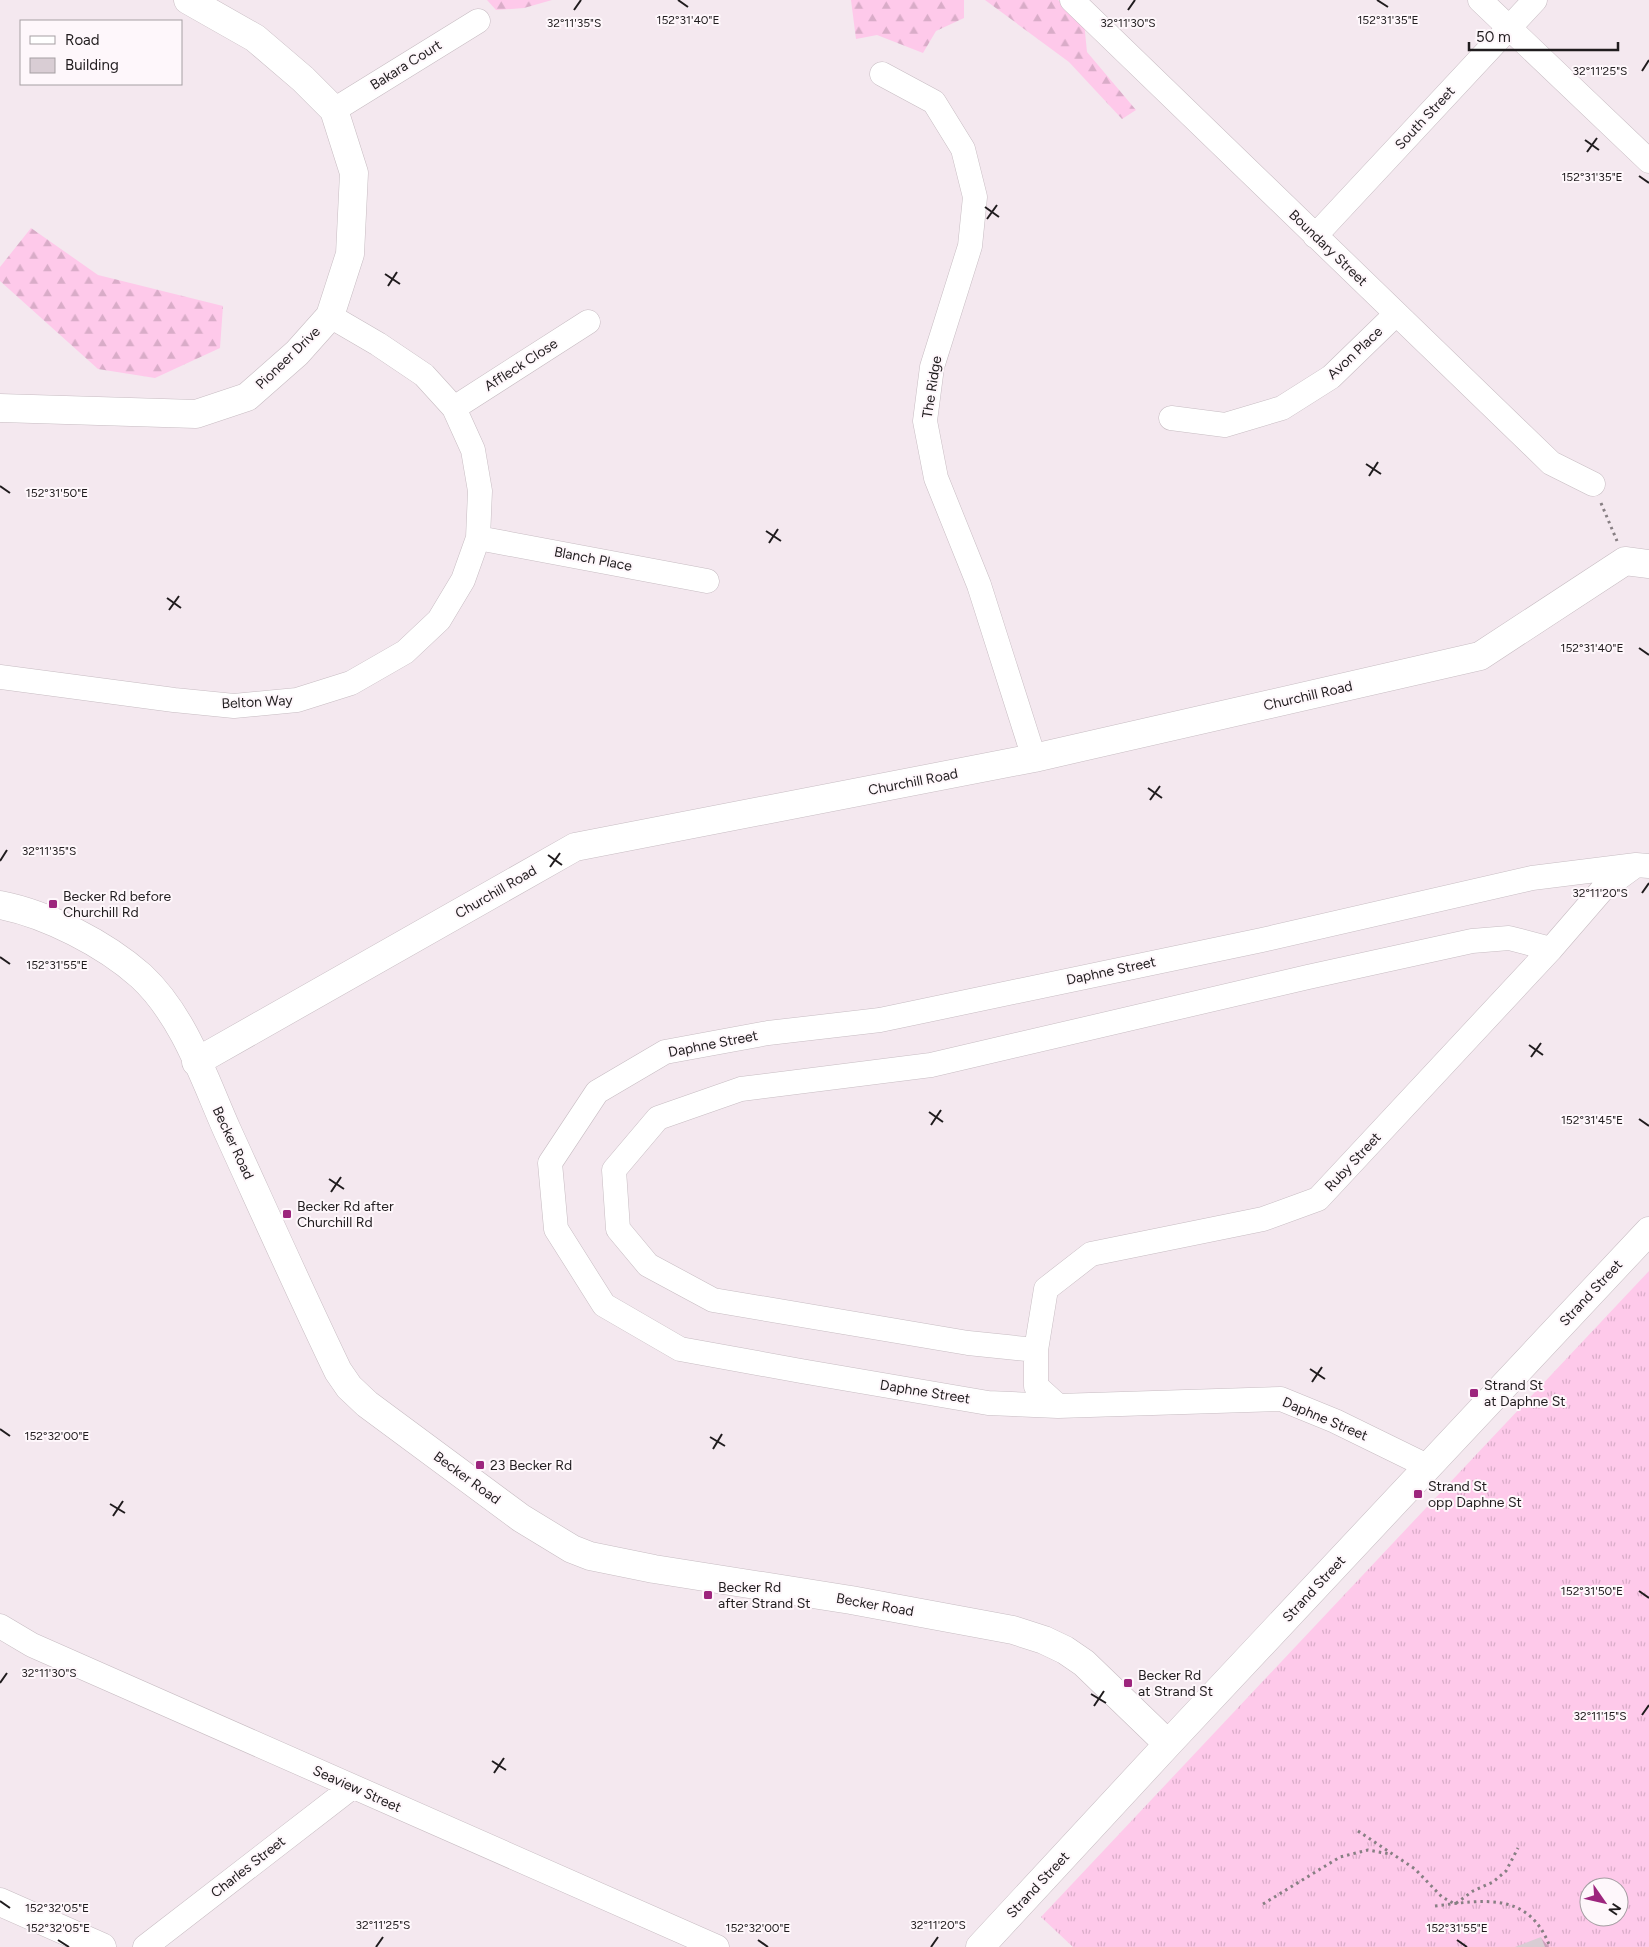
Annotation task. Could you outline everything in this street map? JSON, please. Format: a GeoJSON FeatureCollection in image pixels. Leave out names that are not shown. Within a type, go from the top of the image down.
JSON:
{"type":"FeatureCollection","features":[{"type":"Feature","properties":{"kind":"street","name":"Pioneer Drive"},"geometry":{"type":"LineString","coordinates":[[0,408],[196,414],[247,397],[297,353],[330,316],[350,254],[354,173],[334,110],[303,79],[255,38],[188,0]]}},
{"type":"Feature","properties":{"kind":"street","name":"Boundary Street"},"geometry":{"type":"LineString","coordinates":[[1072,0],[1550,462],[1593,484]]}},
{"type":"Feature","properties":{"kind":"street"},"geometry":{"type":"LineString","coordinates":[[1480,0],[1649,162]]}},
{"type":"Feature","properties":{"kind":"street","name":"South Street"},"geometry":{"type":"LineString","coordinates":[[1315,236],[1534,0]]}},
{"type":"Feature","properties":{"kind":"street","name":"Bakara Court"},"geometry":{"type":"LineString","coordinates":[[334,110],[478,21]]}},
{"type":"Feature","properties":{"kind":"street","name":"The Ridge"},"geometry":{"type":"LineString","coordinates":[[882,74],[934,102],[963,149],[975,197],[970,246],[932,366],[925,421],[936,478],[980,585],[1034,758]]}},
{"type":"Feature","properties":{"kind":"street","name":"Avon Place"},"geometry":{"type":"LineString","coordinates":[[1171,418],[1226,425],[1282,408],[1331,378],[1396,314]]}},
{"type":"Feature","properties":{"kind":"street","name":"Belton Way"},"geometry":{"type":"LineString","coordinates":[[0,678],[234,706],[297,700],[351,683],[405,652],[439,620],[463,580],[478,538],[480,491],[473,450],[454,408],[424,375],[378,344],[330,316]]}},
{"type":"Feature","properties":{"kind":"street","name":"Affleck Close"},"geometry":{"type":"LineString","coordinates":[[454,408],[588,322]]}},
{"type":"Feature","properties":{"kind":"street","name":"Blanch Place"},"geometry":{"type":"LineString","coordinates":[[478,538],[707,581]]}},
{"type":"Feature","properties":{"kind":"street","name":"Churchill Road"},"geometry":{"type":"LineString","coordinates":[[196,1062],[575,847],[1034,758],[1480,656],[1637,562]]}},
{"type":"Feature","properties":{"kind":"street","name":"Ruby Street"},"geometry":{"type":"LineString","coordinates":[[1058,1406],[1036,1386],[1036,1350],[1046,1289],[1091,1254],[1263,1219],[1318,1199],[1550,949],[1602,890],[1643,866]]}},
{"type":"Feature","properties":{"kind":"street","name":"Daphne Street"},"geometry":{"type":"LineString","coordinates":[[1429,1467],[1335,1421],[1281,1399],[1058,1406],[988,1403],[801,1372],[680,1349],[604,1305],[556,1229],[550,1163],[597,1092],[665,1052],[768,1033],[880,1020],[1262,940],[1532,878],[1643,866]]}},
{"type":"Feature","properties":{"kind":"street","name":"Becker Road"},"geometry":{"type":"LineString","coordinates":[[0,905],[48,920],[80,935],[116,957],[141,977],[165,1004],[196,1062],[338,1371],[349,1387],[367,1404],[521,1518],[572,1549],[590,1556],[851,1600],[1013,1630],[1044,1640],[1065,1650],[1084,1663],[1168,1744]]}},
{"type":"Feature","properties":{"kind":"street"},"geometry":{"type":"LineString","coordinates":[[1036,1350],[968,1343],[713,1300],[648,1265],[618,1229],[614,1170],[658,1118],[741,1089],[932,1065],[1308,977],[1472,941],[1509,938],[1550,949]]}},
{"type":"Feature","properties":{"kind":"street","name":"Strand Street"},"geometry":{"type":"LineString","coordinates":[[980,1947],[1649,1231]]}},
{"type":"Feature","properties":{"kind":"street","name":"Seaview Street"},"geometry":{"type":"LineString","coordinates":[[0,1626],[32,1645],[717,1947]]}},
{"type":"Feature","properties":{"kind":"street","name":"Charles Street"},"geometry":{"type":"LineString","coordinates":[[145,1947],[352,1787]]}},
{"type":"Feature","properties":{"kind":"street"},"geometry":{"type":"LineString","coordinates":[[0,1902],[102,1947]]}},
{"type":"Feature","properties":{"kind":"path"},"geometry":{"type":"LineString","coordinates":[[1593,484],[1637,562]]}},
{"type":"Feature","properties":{"kind":"path"},"geometry":{"type":"LineString","coordinates":[[1358,1831],[1415,1869],[1442,1897],[1455,1904]]}},
{"type":"Feature","properties":{"kind":"path"},"geometry":{"type":"LineString","coordinates":[[1455,1904],[1473,1891],[1493,1882],[1506,1871],[1518,1848]]}},
{"type":"Feature","properties":{"kind":"path"},"geometry":{"type":"LineString","coordinates":[[1262,1904],[1340,1857],[1368,1850],[1393,1855]]}},
{"type":"Feature","properties":{"kind":"path"},"geometry":{"type":"LineString","coordinates":[[1435,1906],[1494,1901],[1511,1904],[1524,1910],[1535,1921],[1544,1932],[1550,1947]]}},
{"type":"Feature","properties":{"kind":"green space"},"geometry":{"type":"Polygon","coordinates":[[[487,0],[552,0],[524,8],[496,10],[487,0]]]}},
{"type":"Feature","properties":{"kind":"green space"},"geometry":{"type":"Polygon","coordinates":[[[851,0],[964,0],[964,18],[936,31],[923,53],[877,35],[856,39],[851,0]]]}},
{"type":"Feature","properties":{"kind":"green space"},"geometry":{"type":"Polygon","coordinates":[[[985,0],[1058,0],[1084,22],[1087,52],[1136,110],[1122,119],[1069,62],[985,0]]]}},
{"type":"Feature","properties":{"kind":"green space"},"geometry":{"type":"Polygon","coordinates":[[[31,228],[98,275],[223,306],[220,348],[155,378],[98,369],[0,281],[0,267],[31,228]]]}},
{"type":"Feature","properties":{"kind":"green space"},"geometry":{"type":"Polygon","coordinates":[[[1649,1271],[1649,1947],[1073,1947],[1041,1917],[1649,1271]]]}},
{"type":"Feature","properties":{"kind":"building"},"geometry":{"type":"Polygon","coordinates":[[[1541,1937],[1545,1947],[1515,1947],[1541,1937]]]}},
{"type":"Feature","properties":{"kind":"place","name":"Becker Rd before Churchill Rd"},"geometry":{"type":"Point","coordinates":[53,904]}},
{"type":"Feature","properties":{"kind":"place","name":"Becker Rd after Churchill Rd"},"geometry":{"type":"Point","coordinates":[287,1214]}},
{"type":"Feature","properties":{"kind":"place","name":"Strand St at Daphne St"},"geometry":{"type":"Point","coordinates":[1474,1393]}},
{"type":"Feature","properties":{"kind":"place","name":"23 Becker Rd"},"geometry":{"type":"Point","coordinates":[480,1465]}},
{"type":"Feature","properties":{"kind":"place","name":"Strand St opp Daphne St"},"geometry":{"type":"Point","coordinates":[1418,1494]}},
{"type":"Feature","properties":{"kind":"place","name":"Becker Rd after Strand St"},"geometry":{"type":"Point","coordinates":[708,1595]}},
{"type":"Feature","properties":{"kind":"place","name":"Becker Rd at Strand St"},"geometry":{"type":"Point","coordinates":[1128,1683]}}]}
